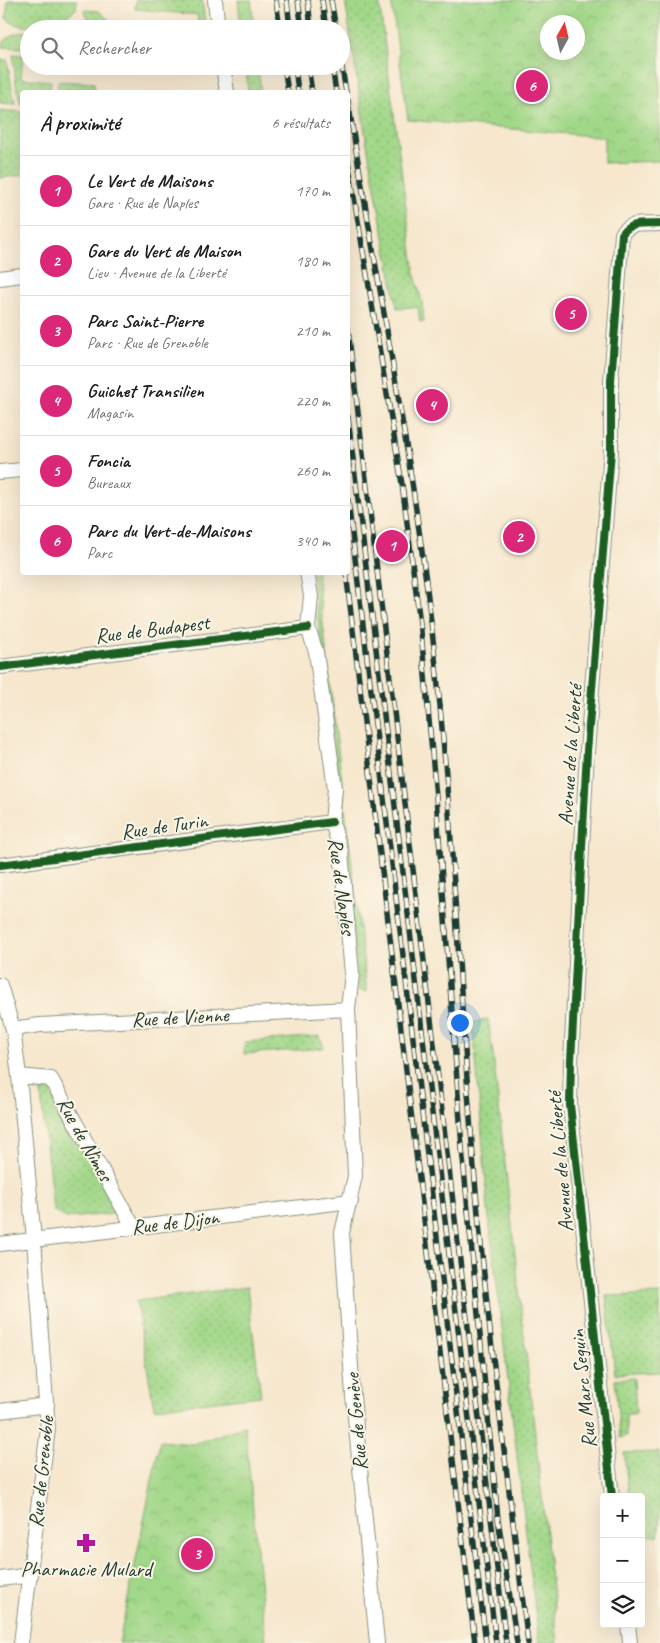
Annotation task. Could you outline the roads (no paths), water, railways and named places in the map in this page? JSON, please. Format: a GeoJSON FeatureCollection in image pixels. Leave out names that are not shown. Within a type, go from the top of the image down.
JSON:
{"type":"FeatureCollection","features":[{"type":"Feature","properties":{"kind":"street"},"geometry":{"type":"LineString","coordinates":[[215,0],[217,20]]}},
{"type":"Feature","properties":{"kind":"street"},"geometry":{"type":"LineString","coordinates":[[224,75],[227,90]]}},
{"type":"Feature","properties":{"kind":"street","name":"Avenue de la Liberté"},"geometry":{"type":"LineString","coordinates":[[589,1278],[581,1219],[570,1105],[587,750],[611,452],[612,381],[622,234],[631,225],[660,224]]}},
{"type":"Feature","properties":{"kind":"street"},"geometry":{"type":"LineString","coordinates":[[0,278],[20,275]]}},
{"type":"Feature","properties":{"kind":"street"},"geometry":{"type":"LineString","coordinates":[[0,472],[20,470]]}},
{"type":"Feature","properties":{"kind":"street","name":"Rue de Naples"},"geometry":{"type":"LineString","coordinates":[[307,575],[310,596],[308,628],[316,652],[335,788],[332,822],[342,852],[352,974],[348,1009],[355,1176],[351,1201]]}},
{"type":"Feature","properties":{"kind":"street","name":"Rue de Budapest"},"geometry":{"type":"LineString","coordinates":[[0,667],[308,628]]}},
{"type":"Feature","properties":{"kind":"street","name":"Rue de Turin"},"geometry":{"type":"LineString","coordinates":[[0,866],[332,822]]}},
{"type":"Feature","properties":{"kind":"street","name":"Rue de Grenoble"},"geometry":{"type":"LineString","coordinates":[[0,985],[13,1029],[19,1076],[34,1240],[48,1429],[21,1643]]}},
{"type":"Feature","properties":{"kind":"street","name":"Rue de Vienne"},"geometry":{"type":"LineString","coordinates":[[13,1029],[40,1025],[348,1009]]}},
{"type":"Feature","properties":{"kind":"street","name":"Rue de Nîmes"},"geometry":{"type":"LineString","coordinates":[[19,1076],[51,1078],[134,1228]]}},
{"type":"Feature","properties":{"kind":"street","name":"Rue de Dijon"},"geometry":{"type":"LineString","coordinates":[[0,1244],[351,1201]]}},
{"type":"Feature","properties":{"kind":"street","name":"Rue de Genève"},"geometry":{"type":"LineString","coordinates":[[351,1201],[342,1233],[353,1396],[377,1643]]}},
{"type":"Feature","properties":{"kind":"street","name":"Rue Marc Seguin"},"geometry":{"type":"LineString","coordinates":[[589,1278],[612,1493]]}},
{"type":"Feature","properties":{"kind":"street"},"geometry":{"type":"LineString","coordinates":[[0,1411],[47,1405]]}},
{"type":"Feature","properties":{"kind":"street"},"geometry":{"type":"LineString","coordinates":[[0,1579],[31,1575]]}},
{"type":"Feature","properties":{"kind":"street"},"geometry":{"type":"LineString","coordinates":[[628,1628],[630,1643]]}},
{"type":"Feature","properties":{"kind":"railway"},"geometry":{"type":"LineString","coordinates":[[276,0],[279,20]]}},
{"type":"Feature","properties":{"kind":"railway"},"geometry":{"type":"LineString","coordinates":[[287,0],[289,20]]}},
{"type":"Feature","properties":{"kind":"railway"},"geometry":{"type":"LineString","coordinates":[[298,0],[301,20]]}},
{"type":"Feature","properties":{"kind":"railway"},"geometry":{"type":"LineString","coordinates":[[308,0],[310,20]]}},
{"type":"Feature","properties":{"kind":"railway"},"geometry":{"type":"LineString","coordinates":[[322,0],[325,20]]}},
{"type":"Feature","properties":{"kind":"railway"},"geometry":{"type":"LineString","coordinates":[[331,0],[334,20]]}},
{"type":"Feature","properties":{"kind":"railway"},"geometry":{"type":"LineString","coordinates":[[285,75],[288,90]]}},
{"type":"Feature","properties":{"kind":"railway"},"geometry":{"type":"LineString","coordinates":[[296,75],[298,90]]}},
{"type":"Feature","properties":{"kind":"railway"},"geometry":{"type":"LineString","coordinates":[[309,75],[312,90]]}},
{"type":"Feature","properties":{"kind":"railway"},"geometry":{"type":"LineString","coordinates":[[333,75],[336,90]]}},
{"type":"Feature","properties":{"kind":"railway"},"geometry":{"type":"LineString","coordinates":[[343,75],[346,90]]}},
{"type":"Feature","properties":{"kind":"railway"},"geometry":{"type":"LineString","coordinates":[[350,113],[406,442],[426,579],[446,769],[466,1071],[482,1259],[528,1643]]}},
{"type":"Feature","properties":{"kind":"railway"},"geometry":{"type":"LineString","coordinates":[[350,173],[402,484],[421,631],[436,797],[462,1148],[498,1519],[517,1643]]}},
{"type":"Feature","properties":{"kind":"railway"},"geometry":{"type":"LineString","coordinates":[[350,346],[506,1643]]}},
{"type":"Feature","properties":{"kind":"railway"},"geometry":{"type":"LineString","coordinates":[[350,434],[496,1643]]}},
{"type":"Feature","properties":{"kind":"railway"},"geometry":{"type":"LineString","coordinates":[[350,517],[486,1643]]}},
{"type":"Feature","properties":{"kind":"railway"},"geometry":{"type":"LineString","coordinates":[[346,575],[475,1643]]}},
{"type":"Feature","properties":{"kind":"place","name":"Parc du Vert-de-Maisons"},"geometry":{"type":"Point","coordinates":[532,86]}},
{"type":"Feature","properties":{"kind":"place","name":"Foncia"},"geometry":{"type":"Point","coordinates":[571,314]}},
{"type":"Feature","properties":{"kind":"place","name":"Guichet Transilien"},"geometry":{"type":"Point","coordinates":[432,405]}},
{"type":"Feature","properties":{"kind":"place","name":"Gare du Vert de Maison"},"geometry":{"type":"Point","coordinates":[519,537]}},
{"type":"Feature","properties":{"kind":"place","name":"Le Vert de Maisons"},"geometry":{"type":"Point","coordinates":[392,546]}},
{"type":"Feature","properties":{"kind":"place","name":"Pharmacie Mulard"},"geometry":{"type":"Point","coordinates":[86,1543]}},
{"type":"Feature","properties":{"kind":"place","name":"Parc Saint-Pierre"},"geometry":{"type":"Point","coordinates":[197,1554]}}]}
